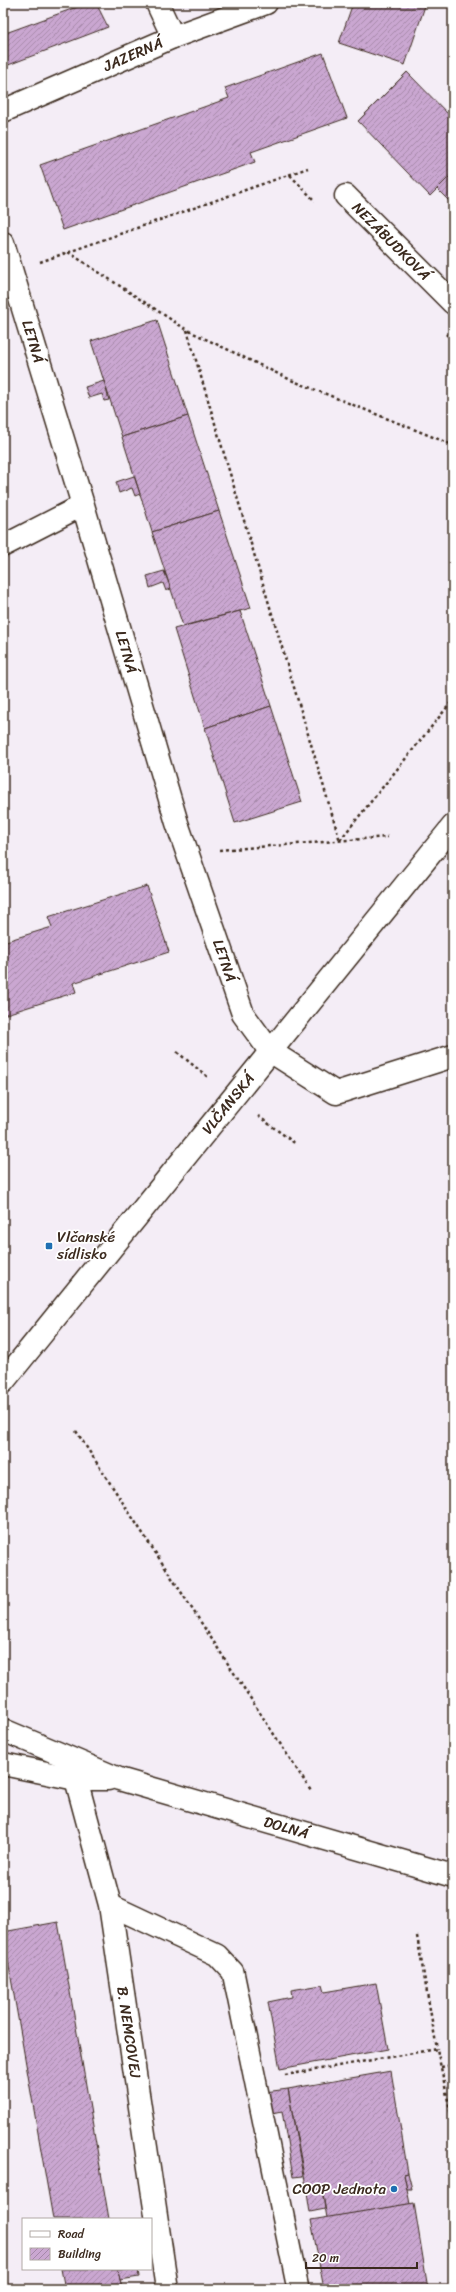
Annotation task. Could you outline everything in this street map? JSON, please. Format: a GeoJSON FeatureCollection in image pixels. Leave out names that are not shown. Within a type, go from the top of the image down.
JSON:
{"type":"FeatureCollection","features":[{"type":"Feature","properties":{"kind":"street"},"geometry":{"type":"LineString","coordinates":[[157,3],[174,37]]}},
{"type":"Feature","properties":{"kind":"street","name":"JAZERNÁ"},"geometry":{"type":"LineString","coordinates":[[3,111],[174,37],[266,3]]}},
{"type":"Feature","properties":{"kind":"street","name":"NEZÁBUDKOVÁ"},"geometry":{"type":"LineString","coordinates":[[346,196],[453,303]]}},
{"type":"Feature","properties":{"kind":"street","name":"LETNÁ"},"geometry":{"type":"LineString","coordinates":[[3,243],[83,505],[186,852],[243,1014],[270,1051]]}},
{"type":"Feature","properties":{"kind":"street","name":"VLČANSKÁ"},"geometry":{"type":"LineString","coordinates":[[3,1382],[453,826]]}},
{"type":"Feature","properties":{"kind":"street"},"geometry":{"type":"LineString","coordinates":[[270,1051],[336,1093],[453,1056]]}},
{"type":"Feature","properties":{"kind":"street","name":"DOLNÁ"},"geometry":{"type":"LineString","coordinates":[[3,1730],[119,1779],[453,1876]]}},
{"type":"Feature","properties":{"kind":"street","name":"DOLNÁ"},"geometry":{"type":"LineString","coordinates":[[3,1764],[76,1779],[119,1779]]}},
{"type":"Feature","properties":{"kind":"street","name":"B. NEMCOVEJ"},"geometry":{"type":"LineString","coordinates":[[76,1779],[110,1904],[167,2289]]}},
{"type":"Feature","properties":{"kind":"lane"},"geometry":{"type":"LineString","coordinates":[[3,546],[83,505]]}},
{"type":"Feature","properties":{"kind":"lane"},"geometry":{"type":"LineString","coordinates":[[110,1904],[212,1952],[233,1972],[298,2289]]}},
{"type":"Feature","properties":{"kind":"path"},"geometry":{"type":"LineString","coordinates":[[308,168],[68,252],[187,330],[291,380],[453,445]]}},
{"type":"Feature","properties":{"kind":"path"},"geometry":{"type":"LineString","coordinates":[[187,330],[340,841]]}},
{"type":"Feature","properties":{"kind":"path"},"geometry":{"type":"LineString","coordinates":[[340,841],[453,700]]}},
{"type":"Feature","properties":{"kind":"path"},"geometry":{"type":"LineString","coordinates":[[186,852],[388,837]]}},
{"type":"Feature","properties":{"kind":"path"},"geometry":{"type":"LineString","coordinates":[[177,1052],[212,1080]]}},
{"type":"Feature","properties":{"kind":"path"},"geometry":{"type":"LineString","coordinates":[[256,1114],[296,1144]]}},
{"type":"Feature","properties":{"kind":"path"},"geometry":{"type":"LineString","coordinates":[[76,1431],[311,1791]]}},
{"type":"Feature","properties":{"kind":"path"},"geometry":{"type":"LineString","coordinates":[[417,1936],[453,2124]]}},
{"type":"Feature","properties":{"kind":"path"},"geometry":{"type":"LineString","coordinates":[[255,2080],[438,2049]]}},
{"type":"Feature","properties":{"kind":"path"},"geometry":{"type":"LineString","coordinates":[[441,2067],[453,2065]]}},
{"type":"Feature","properties":{"kind":"building"},"geometry":{"type":"Polygon","coordinates":[[[88,3],[96,3],[108,27],[3,67],[3,34],[88,3]]]}},
{"type":"Feature","properties":{"kind":"building"},"geometry":{"type":"Polygon","coordinates":[[[353,3],[426,3],[405,65],[339,43],[353,3]]]}},
{"type":"Feature","properties":{"kind":"building"},"geometry":{"type":"Polygon","coordinates":[[[323,53],[347,118],[251,152],[255,162],[63,230],[40,165],[229,98],[225,88],[323,53]]]}},
{"type":"Feature","properties":{"kind":"building"},"geometry":{"type":"Polygon","coordinates":[[[407,72],[453,119],[453,173],[430,196],[358,121],[407,72]]]}},
{"type":"Feature","properties":{"kind":"building"},"geometry":{"type":"Polygon","coordinates":[[[453,173],[453,205],[437,189],[453,173]]]}},
{"type":"Feature","properties":{"kind":"building"},"geometry":{"type":"Polygon","coordinates":[[[157,320],[188,416],[122,437],[91,341],[157,320]]]}},
{"type":"Feature","properties":{"kind":"building"},"geometry":{"type":"Polygon","coordinates":[[[104,381],[109,400],[104,401],[102,394],[89,398],[85,387],[104,381]]]}},
{"type":"Feature","properties":{"kind":"building"},"geometry":{"type":"Polygon","coordinates":[[[188,416],[219,511],[152,532],[122,437],[188,416]]]}},
{"type":"Feature","properties":{"kind":"building"},"geometry":{"type":"Polygon","coordinates":[[[134,476],[140,494],[135,496],[132,488],[119,493],[116,482],[134,476]]]}},
{"type":"Feature","properties":{"kind":"building"},"geometry":{"type":"Polygon","coordinates":[[[219,511],[251,608],[183,626],[152,532],[219,511]]]}},
{"type":"Feature","properties":{"kind":"building"},"geometry":{"type":"Polygon","coordinates":[[[164,571],[171,589],[166,591],[163,583],[150,588],[147,576],[164,571]]]}},
{"type":"Feature","properties":{"kind":"building"},"geometry":{"type":"Polygon","coordinates":[[[240,611],[271,706],[205,728],[174,629],[240,611]]]}},
{"type":"Feature","properties":{"kind":"building"},"geometry":{"type":"Polygon","coordinates":[[[271,706],[302,802],[235,823],[205,728],[271,706]]]}},
{"type":"Feature","properties":{"kind":"building"},"geometry":{"type":"Polygon","coordinates":[[[147,886],[169,952],[73,983],[76,992],[3,1015],[3,942],[52,927],[48,917],[147,886]]]}},
{"type":"Feature","properties":{"kind":"building"},"geometry":{"type":"Polygon","coordinates":[[[58,1922],[109,2218],[53,2218],[3,1932],[58,1922]]]}},
{"type":"Feature","properties":{"kind":"building"},"geometry":{"type":"Polygon","coordinates":[[[376,1983],[388,2049],[280,2069],[268,2002],[292,1997],[291,1990],[322,1985],[324,1992],[376,1983]]]}},
{"type":"Feature","properties":{"kind":"building"},"geometry":{"type":"Polygon","coordinates":[[[391,2071],[408,2173],[404,2174],[410,2204],[327,2218],[322,2189],[307,2192],[288,2089],[391,2071]]]}},
{"type":"Feature","properties":{"kind":"building"},"geometry":{"type":"Polygon","coordinates":[[[288,2089],[303,2176],[293,2177],[282,2111],[269,2114],[265,2092],[288,2089]]]}},
{"type":"Feature","properties":{"kind":"building"},"geometry":{"type":"Polygon","coordinates":[[[408,2173],[412,2189],[407,2189],[404,2174],[408,2173]]]}},
{"type":"Feature","properties":{"kind":"building"},"geometry":{"type":"Polygon","coordinates":[[[322,2189],[325,2209],[310,2212],[307,2192],[322,2189]]]}},
{"type":"Feature","properties":{"kind":"building"},"geometry":{"type":"Polygon","coordinates":[[[414,2203],[428,2289],[324,2289],[311,2220],[414,2203]]]}},
{"type":"Feature","properties":{"kind":"building"},"geometry":{"type":"Polygon","coordinates":[[[61,2270],[118,2270],[122,2289],[65,2289],[61,2270]]]}},
{"type":"Feature","properties":{"kind":"building"},"geometry":{"type":"Polygon","coordinates":[[[118,2270],[138,2270],[139,2277],[120,2280],[118,2270]]]}},
{"type":"Feature","properties":{"kind":"place","name":"Vlčanské sídlisko"},"geometry":{"type":"Point","coordinates":[49,1246]}},
{"type":"Feature","properties":{"kind":"place","name":"COOP Jednota"},"geometry":{"type":"Point","coordinates":[394,2189]}}]}
